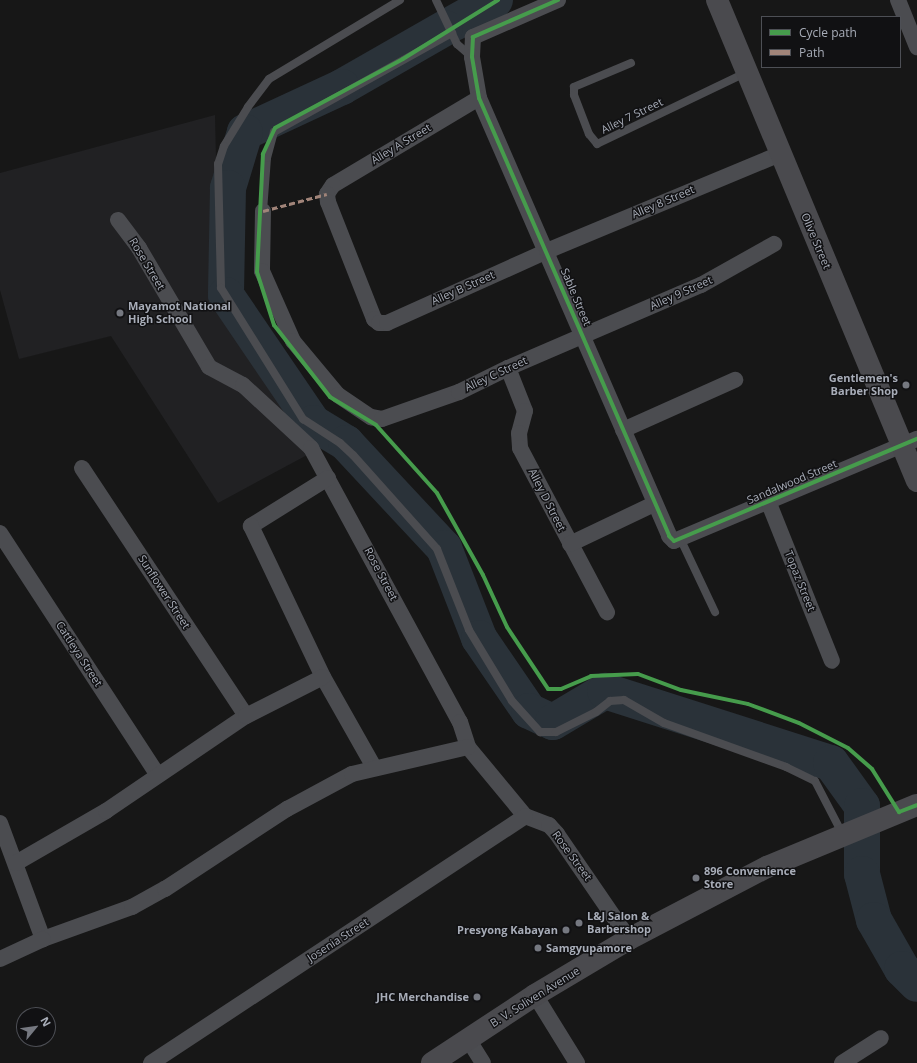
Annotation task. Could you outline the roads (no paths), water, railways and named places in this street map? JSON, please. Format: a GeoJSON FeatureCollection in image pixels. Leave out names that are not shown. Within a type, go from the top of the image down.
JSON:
{"type":"FeatureCollection","features":[{"type":"Feature","properties":{"kind":"main road","name":"Olive Street"},"geometry":{"type":"LineString","coordinates":[[717,0],[745,73],[780,154],[910,442],[917,481]]}},
{"type":"Feature","properties":{"kind":"main road","name":"B. V. Soliven Avenue"},"geometry":{"type":"LineString","coordinates":[[432,1063],[535,995],[629,939],[767,867],[917,805]]}},
{"type":"Feature","properties":{"kind":"street","name":"Sable Street"},"geometry":{"type":"LineString","coordinates":[[558,0],[473,37],[472,57],[479,98],[547,250],[654,504],[677,539]]}},
{"type":"Feature","properties":{"kind":"street"},"geometry":{"type":"LineString","coordinates":[[898,0],[917,47]]}},
{"type":"Feature","properties":{"kind":"street","name":"Alley A Street"},"geometry":{"type":"LineString","coordinates":[[379,323],[374,319],[328,202],[327,194],[333,185],[479,98]]}},
{"type":"Feature","properties":{"kind":"street","name":"Alley 8 Street"},"geometry":{"type":"LineString","coordinates":[[547,250],[780,154]]}},
{"type":"Feature","properties":{"kind":"street","name":"Alley C Street"},"geometry":{"type":"LineString","coordinates":[[264,211],[262,271],[293,341],[338,395],[360,411],[382,419],[409,412],[459,392],[508,368],[583,335]]}},
{"type":"Feature","properties":{"kind":"street","name":"Rose Street"},"geometry":{"type":"LineString","coordinates":[[118,220],[139,248],[209,367],[243,385],[311,448],[460,722],[468,747],[525,816],[549,825],[557,834],[629,939]]}},
{"type":"Feature","properties":{"kind":"street","name":"Alley 9 Street"},"geometry":{"type":"LineString","coordinates":[[583,335],[701,285],[774,244]]}},
{"type":"Feature","properties":{"kind":"street","name":"Alley B Street"},"geometry":{"type":"LineString","coordinates":[[379,323],[387,323],[547,250]]}},
{"type":"Feature","properties":{"kind":"street","name":"Alley D Street"},"geometry":{"type":"LineString","coordinates":[[508,368],[525,411],[519,433],[520,448],[570,544],[654,504]]}},
{"type":"Feature","properties":{"kind":"street"},"geometry":{"type":"LineString","coordinates":[[623,430],[736,380]]}},
{"type":"Feature","properties":{"kind":"street","name":"Sandalwood Street"},"geometry":{"type":"LineString","coordinates":[[677,539],[910,442]]}},
{"type":"Feature","properties":{"kind":"street","name":"Sunflower Street"},"geometry":{"type":"LineString","coordinates":[[82,468],[246,716]]}},
{"type":"Feature","properties":{"kind":"street"},"geometry":{"type":"LineString","coordinates":[[328,478],[251,526],[323,677],[374,767]]}},
{"type":"Feature","properties":{"kind":"street","name":"Topaz Street"},"geometry":{"type":"LineString","coordinates":[[768,502],[832,661]]}},
{"type":"Feature","properties":{"kind":"street","name":"Cattleya Street"},"geometry":{"type":"LineString","coordinates":[[0,533],[158,775]]}},
{"type":"Feature","properties":{"kind":"street"},"geometry":{"type":"LineString","coordinates":[[570,544],[607,612]]}},
{"type":"Feature","properties":{"kind":"street"},"geometry":{"type":"LineString","coordinates":[[16,863],[99,815],[246,716],[323,677]]}},
{"type":"Feature","properties":{"kind":"street"},"geometry":{"type":"LineString","coordinates":[[0,959],[42,939],[132,907],[165,889],[287,809],[352,774],[374,767],[468,747]]}},
{"type":"Feature","properties":{"kind":"street","name":"Josenia Street"},"geometry":{"type":"LineString","coordinates":[[151,1063],[525,816]]}},
{"type":"Feature","properties":{"kind":"street"},"geometry":{"type":"LineString","coordinates":[[0,823],[16,863],[42,939]]}},
{"type":"Feature","properties":{"kind":"street"},"geometry":{"type":"LineString","coordinates":[[535,995],[577,1063]]}},
{"type":"Feature","properties":{"kind":"street"},"geometry":{"type":"LineString","coordinates":[[842,1063],[881,1038]]}},
{"type":"Feature","properties":{"kind":"street"},"geometry":{"type":"LineString","coordinates":[[468,1039],[483,1063]]}},
{"type":"Feature","properties":{"kind":"lane"},"geometry":{"type":"LineString","coordinates":[[400,0],[269,80],[248,108],[224,146],[218,164],[221,288],[303,419],[340,443],[353,455],[437,548],[469,630],[512,701],[540,732],[556,732],[596,712],[610,701],[624,700],[664,723],[786,767],[815,781],[850,833]]}},
{"type":"Feature","properties":{"kind":"lane"},"geometry":{"type":"LineString","coordinates":[[436,0],[457,44],[472,57]]}},
{"type":"Feature","properties":{"kind":"lane"},"geometry":{"type":"LineString","coordinates":[[264,211],[267,158],[274,132],[452,33]]}},
{"type":"Feature","properties":{"kind":"lane","name":"Alley 7 Street"},"geometry":{"type":"LineString","coordinates":[[631,63],[574,87],[574,96],[589,134],[597,144],[745,73]]}},
{"type":"Feature","properties":{"kind":"lane"},"geometry":{"type":"LineString","coordinates":[[677,539],[715,612]]}},
{"type":"Feature","properties":{"kind":"waterway"},"geometry":{"type":"LineString","coordinates":[[454,23],[495,0]]}},
{"type":"Feature","properties":{"kind":"waterway"},"geometry":{"type":"LineString","coordinates":[[445,28],[342,87],[245,132],[228,188],[226,295],[313,423],[346,443],[444,548],[479,638],[529,711],[553,722],[605,691],[831,763],[862,806],[862,874],[874,920],[902,969],[917,984]]}},
{"type":"Feature","properties":{"kind":"place","name":"Mayamot National High School"},"geometry":{"type":"Point","coordinates":[120,313]}},
{"type":"Feature","properties":{"kind":"place","name":"Gentlemen's Barber Shop"},"geometry":{"type":"Point","coordinates":[906,385]}},
{"type":"Feature","properties":{"kind":"place","name":"896 Convenience Store"},"geometry":{"type":"Point","coordinates":[696,878]}},
{"type":"Feature","properties":{"kind":"place","name":"L&J Salon & Barbershop"},"geometry":{"type":"Point","coordinates":[579,923]}},
{"type":"Feature","properties":{"kind":"place","name":"Presyong Kabayan"},"geometry":{"type":"Point","coordinates":[566,930]}},
{"type":"Feature","properties":{"kind":"place","name":"Samgyupamore"},"geometry":{"type":"Point","coordinates":[538,948]}},
{"type":"Feature","properties":{"kind":"place","name":"JHC Merchandise"},"geometry":{"type":"Point","coordinates":[477,997]}}]}
